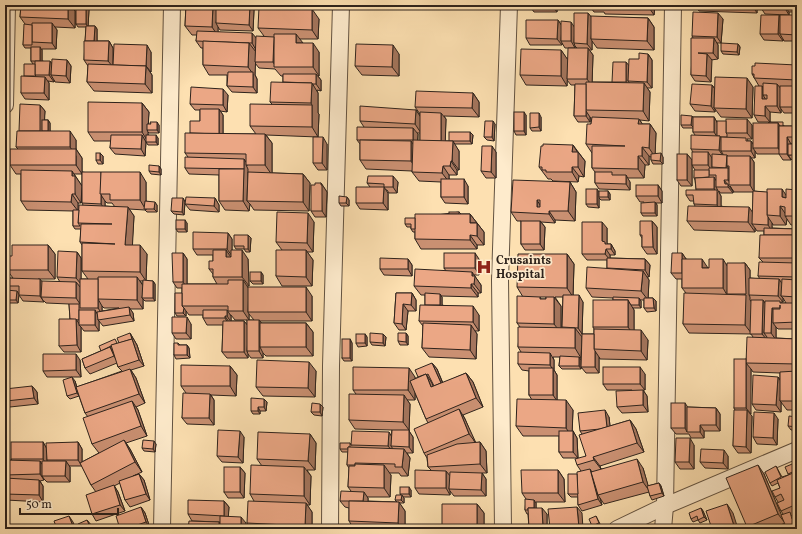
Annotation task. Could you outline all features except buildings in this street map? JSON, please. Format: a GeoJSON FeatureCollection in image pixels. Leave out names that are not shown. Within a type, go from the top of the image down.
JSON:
{"type":"FeatureCollection","features":[{"type":"Feature","properties":{"kind":"street"},"geometry":{"type":"LineString","coordinates":[[5,105],[7,5]]}},
{"type":"Feature","properties":{"kind":"street"},"geometry":{"type":"LineString","coordinates":[[162,529],[172,5]]}},
{"type":"Feature","properties":{"kind":"street"},"geometry":{"type":"LineString","coordinates":[[330,529],[331,366],[341,5]]}},
{"type":"Feature","properties":{"kind":"street"},"geometry":{"type":"LineString","coordinates":[[503,529],[500,280],[509,5]]}},
{"type":"Feature","properties":{"kind":"street"},"geometry":{"type":"LineString","coordinates":[[663,529],[665,506],[673,5]]}},
{"type":"Feature","properties":{"kind":"street"},"geometry":{"type":"LineString","coordinates":[[616,529],[665,506],[797,450]]}},
{"type":"Feature","properties":{"kind":"place","name":"Crusaints Hospital"},"geometry":{"type":"Point","coordinates":[484,267]}}]}
